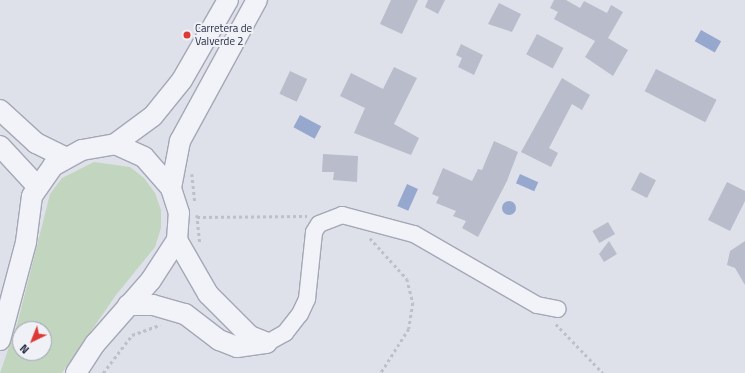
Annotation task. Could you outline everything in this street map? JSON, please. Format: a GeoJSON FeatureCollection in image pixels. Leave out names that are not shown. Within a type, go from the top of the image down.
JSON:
{"type":"FeatureCollection","features":[{"type":"Feature","properties":{"kind":"street"},"geometry":{"type":"LineString","coordinates":[[0,340],[22,257],[32,196],[38,187],[53,166],[82,150],[115,144],[153,116],[182,80],[228,0]]}},
{"type":"Feature","properties":{"kind":"street"},"geometry":{"type":"LineString","coordinates":[[171,188],[180,141],[257,0]]}},
{"type":"Feature","properties":{"kind":"street"},"geometry":{"type":"LineString","coordinates":[[0,110],[36,143],[67,158]]}},
{"type":"Feature","properties":{"kind":"street"},"geometry":{"type":"LineString","coordinates":[[76,373],[128,305],[151,280],[176,240],[179,213],[171,188],[144,157],[115,144]]}},
{"type":"Feature","properties":{"kind":"street"},"geometry":{"type":"LineString","coordinates":[[0,146],[38,187]]}},
{"type":"Feature","properties":{"kind":"street"},"geometry":{"type":"LineString","coordinates":[[128,305],[153,305],[185,314],[219,340],[237,347],[267,343],[285,333],[300,314],[307,299],[314,232],[330,217],[353,218],[414,234],[538,304],[558,309]]}},
{"type":"Feature","properties":{"kind":"street"},"geometry":{"type":"LineString","coordinates":[[176,240],[208,294],[250,336],[267,343]]}},
{"type":"Feature","properties":{"kind":"path"},"geometry":{"type":"LineString","coordinates":[[191,169],[201,246]]}},
{"type":"Feature","properties":{"kind":"path"},"geometry":{"type":"LineString","coordinates":[[197,217],[276,214],[330,217]]}},
{"type":"Feature","properties":{"kind":"path"},"geometry":{"type":"LineString","coordinates":[[353,218],[407,279],[413,303],[409,329],[381,373]]}},
{"type":"Feature","properties":{"kind":"path"},"geometry":{"type":"LineString","coordinates":[[538,304],[603,373]]}},
{"type":"Feature","properties":{"kind":"path"},"geometry":{"type":"LineString","coordinates":[[103,373],[132,336],[144,329],[168,326]]}},
{"type":"Feature","properties":{"kind":"green space"},"geometry":{"type":"Polygon","coordinates":[[[94,162],[130,167],[144,178],[155,193],[161,210],[161,228],[155,247],[116,295],[62,373],[0,373],[12,338],[12,361],[52,361],[52,321],[18,321],[50,194],[62,178],[94,162]]]}},
{"type":"Feature","properties":{"kind":"water"},"geometry":{"type":"Polygon","coordinates":[[[701,30],[721,41],[715,53],[695,41],[701,30]]]}},
{"type":"Feature","properties":{"kind":"water"},"geometry":{"type":"Polygon","coordinates":[[[300,115],[321,126],[315,139],[293,127],[300,115]]]}},
{"type":"Feature","properties":{"kind":"water"},"geometry":{"type":"Polygon","coordinates":[[[520,174],[538,182],[534,191],[516,183],[520,174]]]}},
{"type":"Feature","properties":{"kind":"water"},"geometry":{"type":"Polygon","coordinates":[[[407,184],[418,189],[408,211],[397,206],[407,184]]]}},
{"type":"Feature","properties":{"kind":"water"},"geometry":{"type":"Polygon","coordinates":[[[509,201],[514,203],[516,208],[514,213],[509,215],[504,213],[502,208],[504,203],[509,201]]]}},
{"type":"Feature","properties":{"kind":"building"},"geometry":{"type":"Polygon","coordinates":[[[391,0],[418,0],[402,34],[380,24],[391,0]]]}},
{"type":"Feature","properties":{"kind":"building"},"geometry":{"type":"Polygon","coordinates":[[[428,0],[445,0],[438,14],[425,7],[428,0]]]}},
{"type":"Feature","properties":{"kind":"building"},"geometry":{"type":"Polygon","coordinates":[[[554,0],[566,0],[580,8],[584,1],[607,13],[611,5],[623,12],[608,38],[628,50],[613,76],[585,57],[595,41],[554,19],[558,12],[550,8],[554,0]]]}},
{"type":"Feature","properties":{"kind":"building"},"geometry":{"type":"Polygon","coordinates":[[[499,3],[521,14],[512,32],[488,24],[499,3]]]}},
{"type":"Feature","properties":{"kind":"building"},"geometry":{"type":"Polygon","coordinates":[[[537,34],[563,48],[553,68],[526,54],[537,34]]]}},
{"type":"Feature","properties":{"kind":"building"},"geometry":{"type":"Polygon","coordinates":[[[461,44],[483,55],[474,75],[458,67],[462,58],[456,55],[461,44]]]}},
{"type":"Feature","properties":{"kind":"building"},"geometry":{"type":"Polygon","coordinates":[[[394,67],[417,78],[394,124],[419,138],[411,155],[354,133],[365,108],[340,96],[351,73],[383,89],[394,67]]]}},
{"type":"Feature","properties":{"kind":"building"},"geometry":{"type":"Polygon","coordinates":[[[656,69],[717,100],[705,122],[645,91],[656,69]]]}},
{"type":"Feature","properties":{"kind":"building"},"geometry":{"type":"Polygon","coordinates":[[[290,71],[307,79],[297,102],[279,94],[290,71]]]}},
{"type":"Feature","properties":{"kind":"building"},"geometry":{"type":"Polygon","coordinates":[[[562,78],[590,95],[582,110],[572,104],[549,148],[558,153],[551,167],[521,152],[562,78]]]}},
{"type":"Feature","properties":{"kind":"building"},"geometry":{"type":"Polygon","coordinates":[[[494,141],[518,152],[507,181],[478,237],[462,228],[466,221],[453,216],[456,211],[436,203],[439,197],[432,194],[443,168],[472,181],[478,169],[482,170],[494,141]]]}},
{"type":"Feature","properties":{"kind":"building"},"geometry":{"type":"Polygon","coordinates":[[[323,154],[358,156],[357,182],[333,180],[334,172],[322,172],[323,154]]]}},
{"type":"Feature","properties":{"kind":"building"},"geometry":{"type":"Polygon","coordinates":[[[640,172],[656,180],[647,198],[631,190],[640,172]]]}},
{"type":"Feature","properties":{"kind":"building"},"geometry":{"type":"Polygon","coordinates":[[[727,182],[745,191],[745,201],[730,231],[708,220],[727,182]]]}},
{"type":"Feature","properties":{"kind":"building"},"geometry":{"type":"Polygon","coordinates":[[[608,222],[615,234],[599,243],[592,231],[608,222]]]}},
{"type":"Feature","properties":{"kind":"building"},"geometry":{"type":"Polygon","coordinates":[[[609,241],[617,254],[604,262],[599,254],[609,241]]]}},
{"type":"Feature","properties":{"kind":"building"},"geometry":{"type":"Polygon","coordinates":[[[745,241],[745,285],[735,268],[727,265],[730,251],[745,241]]]}},
{"type":"Feature","properties":{"kind":"place","name":"Carretera de Valverde 2"},"geometry":{"type":"Point","coordinates":[187,35]}}]}
